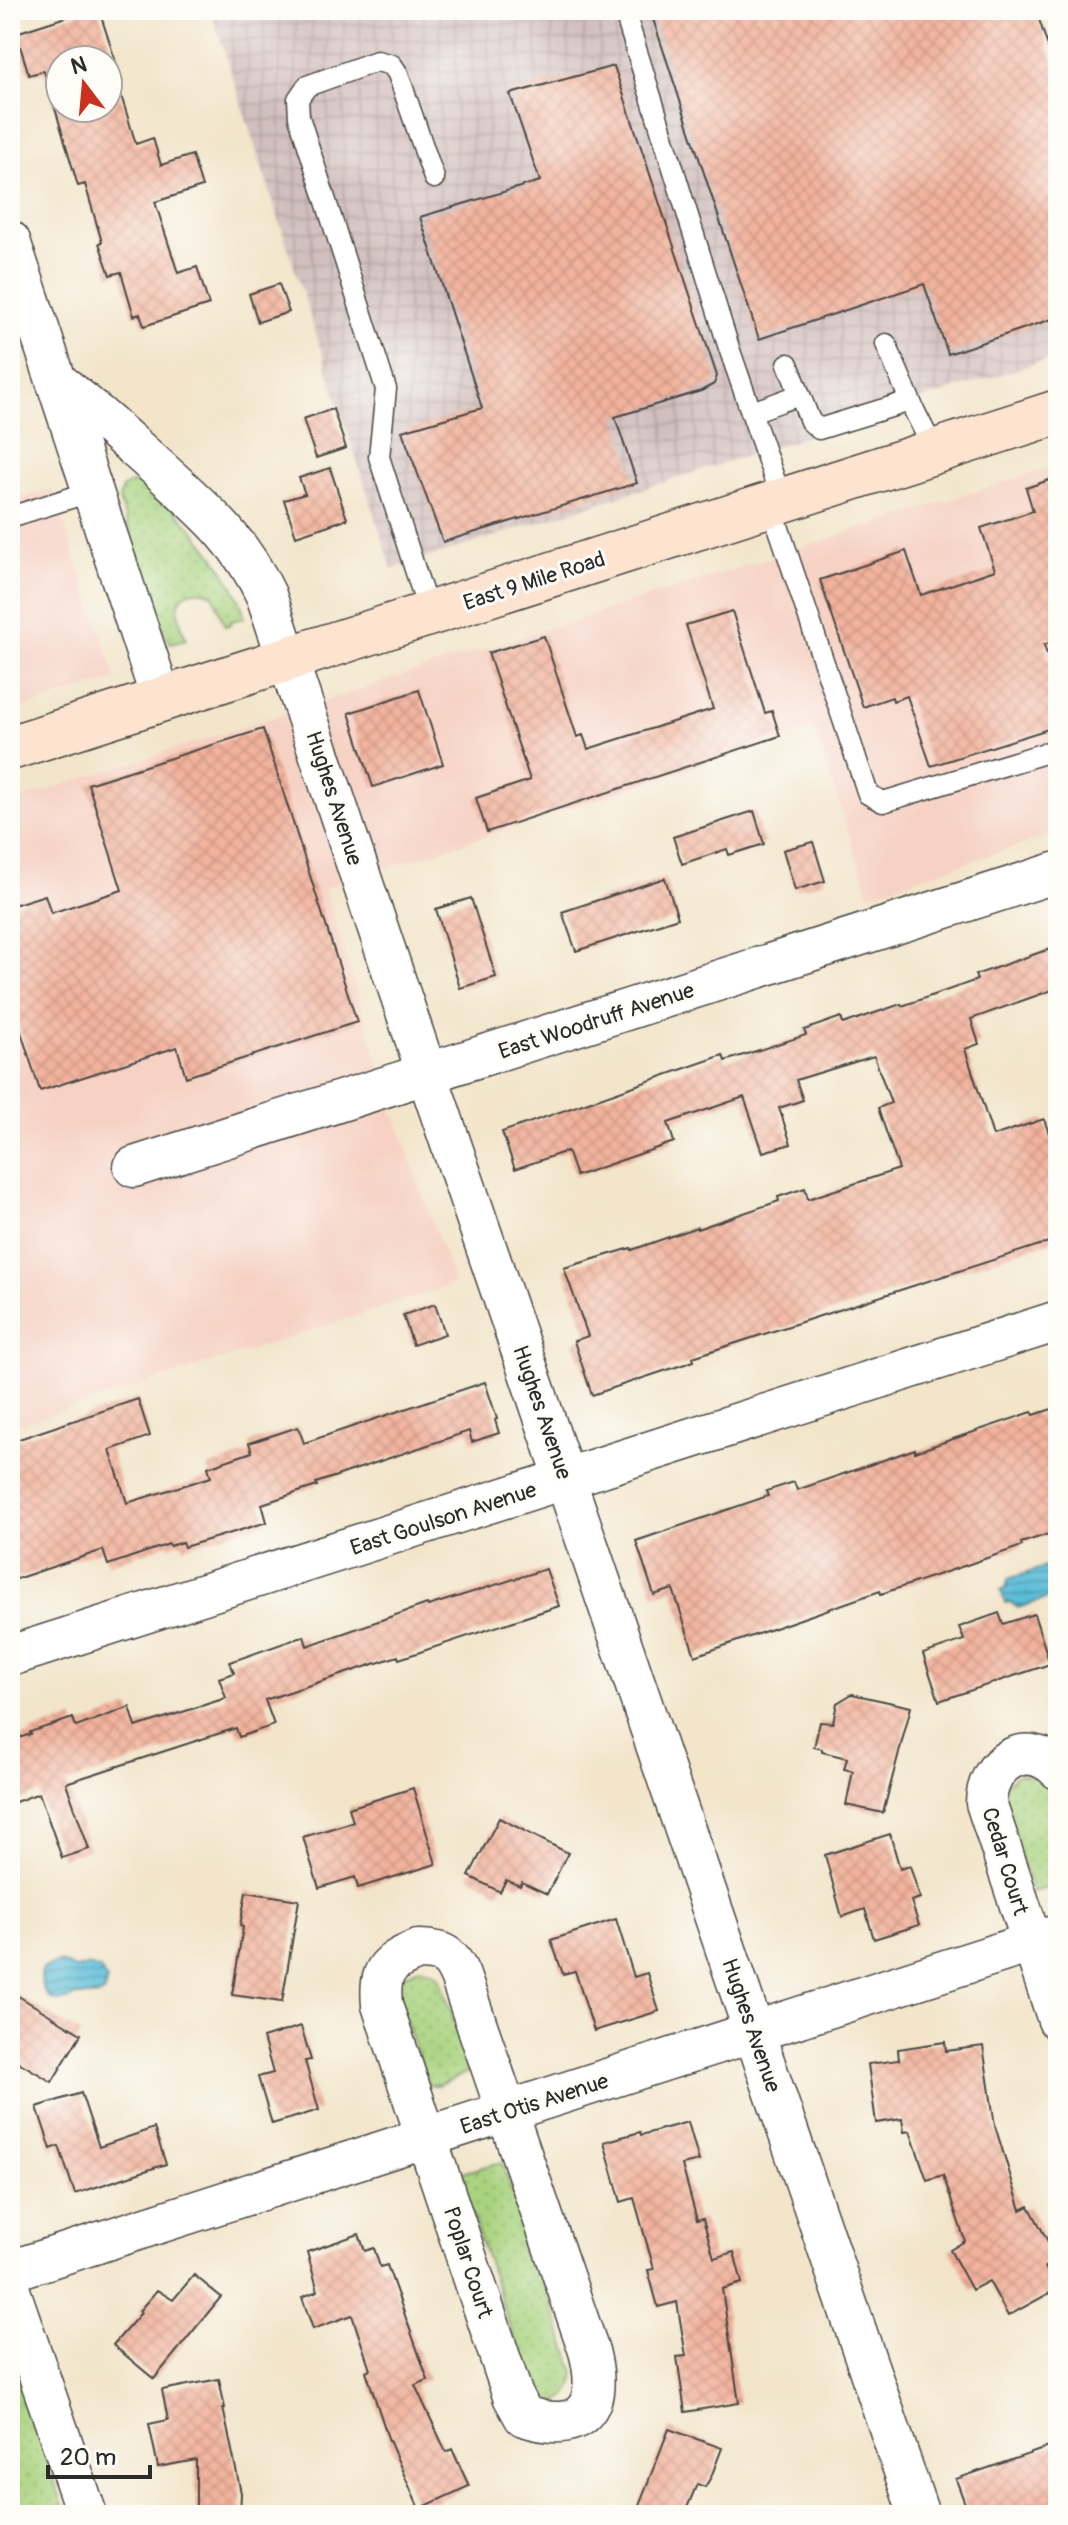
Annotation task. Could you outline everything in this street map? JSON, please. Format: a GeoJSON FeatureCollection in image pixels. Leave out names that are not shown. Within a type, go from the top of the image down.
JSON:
{"type":"FeatureCollection","features":[{"type":"Feature","properties":{"kind":"main road","name":"East 9 Mile Road"},"geometry":{"type":"LineString","coordinates":[[10,748],[1058,412]]}},
{"type":"Feature","properties":{"kind":"street"},"geometry":{"type":"LineString","coordinates":[[10,241],[162,701]]}},
{"type":"Feature","properties":{"kind":"street","name":"Hughes Avenue"},"geometry":{"type":"LineString","coordinates":[[56,381],[89,405],[222,526],[259,580],[919,2515]]}},
{"type":"Feature","properties":{"kind":"street","name":"East Woodruff Avenue"},"geometry":{"type":"LineString","coordinates":[[134,1167],[1058,872]]}},
{"type":"Feature","properties":{"kind":"street","name":"East Goulson Avenue"},"geometry":{"type":"LineString","coordinates":[[10,1656],[1058,1321]]}},
{"type":"Feature","properties":{"kind":"street","name":"Cedar Court"},"geometry":{"type":"LineString","coordinates":[[1058,1769],[1043,1758],[1029,1755],[1014,1758],[1002,1764],[992,1775],[986,1803],[1045,1938],[1058,2020]]}},
{"type":"Feature","properties":{"kind":"street","name":"East Otis Avenue"},"geometry":{"type":"LineString","coordinates":[[10,2271],[1045,1938]]}},
{"type":"Feature","properties":{"kind":"street","name":"Poplar Court"},"geometry":{"type":"LineString","coordinates":[[418,1950],[439,1951],[454,1962],[506,2112],[594,2371],[595,2392],[587,2410],[572,2421],[546,2423],[524,2416],[513,2396],[382,2005],[380,1985],[384,1970],[398,1958],[418,1950]]}},
{"type":"Feature","properties":{"kind":"street"},"geometry":{"type":"LineString","coordinates":[[10,2291],[87,2515]]}},
{"type":"Feature","properties":{"kind":"lane"},"geometry":{"type":"LineString","coordinates":[[624,10],[729,348],[752,412],[776,503],[868,794],[883,802],[1058,749]]}},
{"type":"Feature","properties":{"kind":"lane"},"geometry":{"type":"LineString","coordinates":[[429,613],[379,457],[386,389],[299,117],[298,99],[307,86],[377,61],[392,65],[398,74],[434,178]]}},
{"type":"Feature","properties":{"kind":"lane"},"geometry":{"type":"LineString","coordinates":[[886,344],[935,452]]}},
{"type":"Feature","properties":{"kind":"lane"},"geometry":{"type":"LineString","coordinates":[[788,364],[810,421],[819,429],[910,401]]}},
{"type":"Feature","properties":{"kind":"lane"},"geometry":{"type":"LineString","coordinates":[[752,412],[799,395]]}},
{"type":"Feature","properties":{"kind":"lane"},"geometry":{"type":"LineString","coordinates":[[10,517],[93,491]]}},
{"type":"Feature","properties":{"kind":"shaded area"},"geometry":{"type":"Polygon","coordinates":[[[211,10],[1036,10],[1058,77],[1058,356],[392,569],[211,10]]]}},
{"type":"Feature","properties":{"kind":"shaded area"},"geometry":{"type":"Polygon","coordinates":[[[1058,465],[1058,833],[869,894],[814,729],[324,888],[393,1109],[454,1284],[10,1428],[10,802],[1058,465]]]}},
{"type":"Feature","properties":{"kind":"shaded area"},"geometry":{"type":"Polygon","coordinates":[[[53,489],[116,679],[10,712],[10,502],[53,489]]]}},
{"type":"Feature","properties":{"kind":"green space"},"geometry":{"type":"Polygon","coordinates":[[[131,483],[146,488],[163,500],[200,538],[231,583],[244,618],[225,626],[213,594],[191,592],[182,597],[178,608],[186,639],[171,643],[162,631],[119,500],[122,488],[131,483]]]}},
{"type":"Feature","properties":{"kind":"green space"},"geometry":{"type":"Polygon","coordinates":[[[1017,1775],[1034,1776],[1044,1785],[1057,1827],[1058,1885],[1032,1892],[1002,1802],[1004,1785],[1017,1775]]]}},
{"type":"Feature","properties":{"kind":"green space"},"geometry":{"type":"Polygon","coordinates":[[[420,1967],[439,1977],[472,2071],[437,2085],[428,2085],[397,1996],[399,1978],[420,1967]]]}},
{"type":"Feature","properties":{"kind":"green space"},"geometry":{"type":"Polygon","coordinates":[[[502,2162],[575,2372],[569,2393],[555,2402],[540,2399],[530,2386],[458,2174],[502,2162]]]}},
{"type":"Feature","properties":{"kind":"green space"},"geometry":{"type":"Polygon","coordinates":[[[10,2351],[66,2515],[17,2515],[10,2494],[10,2351]]]}},
{"type":"Feature","properties":{"kind":"water"},"geometry":{"type":"Polygon","coordinates":[[[1055,1564],[1058,1567],[1058,1595],[1018,1608],[1010,1602],[1005,1603],[1001,1590],[1006,1589],[1008,1579],[1055,1564]]]}},
{"type":"Feature","properties":{"kind":"water"},"geometry":{"type":"Polygon","coordinates":[[[60,1962],[75,1969],[88,1966],[100,1969],[107,1980],[104,1993],[64,2001],[50,1998],[42,1984],[43,1968],[60,1962]]]}},
{"type":"Feature","properties":{"kind":"building"},"geometry":{"type":"Polygon","coordinates":[[[88,10],[99,10],[110,44],[44,44],[44,71],[29,75],[16,33],[88,10]]]}},
{"type":"Feature","properties":{"kind":"building"},"geometry":{"type":"Polygon","coordinates":[[[650,10],[1036,10],[1058,77],[1058,317],[948,354],[924,284],[759,339],[650,10]]]}},
{"type":"Feature","properties":{"kind":"building"},"geometry":{"type":"Polygon","coordinates":[[[614,66],[717,376],[714,384],[701,391],[615,417],[637,483],[443,542],[402,431],[482,408],[420,217],[540,181],[510,94],[614,66]]]}},
{"type":"Feature","properties":{"kind":"building"},"geometry":{"type":"Polygon","coordinates":[[[124,105],[136,144],[153,138],[161,165],[192,155],[202,187],[155,202],[178,273],[197,267],[209,305],[144,326],[140,314],[134,316],[121,272],[110,275],[85,184],[78,186],[60,124],[124,124],[124,105]]]}},
{"type":"Feature","properties":{"kind":"building"},"geometry":{"type":"Polygon","coordinates":[[[279,284],[289,312],[258,322],[249,294],[279,284]]]}},
{"type":"Feature","properties":{"kind":"building"},"geometry":{"type":"Polygon","coordinates":[[[333,409],[346,448],[316,458],[303,419],[333,409]]]}},
{"type":"Feature","properties":{"kind":"building"},"geometry":{"type":"Polygon","coordinates":[[[330,468],[347,519],[296,536],[284,500],[305,494],[299,478],[330,468]]]}},
{"type":"Feature","properties":{"kind":"building"},"geometry":{"type":"Polygon","coordinates":[[[1058,477],[1058,640],[1044,645],[1058,687],[1058,726],[931,766],[907,696],[893,701],[892,697],[863,707],[820,580],[906,551],[921,595],[995,570],[981,528],[1033,511],[1026,488],[1058,477]]]}},
{"type":"Feature","properties":{"kind":"building"},"geometry":{"type":"Polygon","coordinates":[[[732,611],[765,713],[772,711],[780,736],[487,832],[476,798],[530,780],[488,653],[544,636],[577,737],[583,735],[588,749],[713,709],[686,625],[732,611]]]}},
{"type":"Feature","properties":{"kind":"building"},"geometry":{"type":"Polygon","coordinates":[[[419,690],[443,764],[373,787],[349,713],[419,690]]]}},
{"type":"Feature","properties":{"kind":"building"},"geometry":{"type":"Polygon","coordinates":[[[263,729],[357,1022],[186,1077],[177,1047],[40,1091],[10,998],[10,906],[45,895],[51,913],[122,890],[88,784],[263,729]]]}},
{"type":"Feature","properties":{"kind":"building"},"geometry":{"type":"Polygon","coordinates":[[[754,811],[764,844],[729,855],[727,849],[682,864],[673,837],[754,811]]]}},
{"type":"Feature","properties":{"kind":"building"},"geometry":{"type":"Polygon","coordinates":[[[813,842],[825,881],[795,890],[783,850],[813,842]]]}},
{"type":"Feature","properties":{"kind":"building"},"geometry":{"type":"Polygon","coordinates":[[[665,878],[678,918],[576,951],[562,912],[665,878]]]}},
{"type":"Feature","properties":{"kind":"building"},"geometry":{"type":"Polygon","coordinates":[[[471,898],[496,977],[460,988],[436,909],[471,898]]]}},
{"type":"Feature","properties":{"kind":"building"},"geometry":{"type":"Polygon","coordinates":[[[1058,946],[1058,988],[971,1019],[979,1044],[965,1049],[993,1136],[1044,1119],[1058,1160],[1058,1239],[693,1357],[694,1361],[592,1395],[574,1341],[588,1336],[564,1268],[697,1229],[779,1201],[778,1197],[805,1188],[808,1199],[899,1169],[878,1108],[891,1103],[874,1056],[796,1080],[803,1100],[779,1108],[791,1144],[763,1152],[744,1097],[668,1123],[674,1142],[576,1176],[567,1151],[515,1169],[502,1132],[723,1055],[725,1061],[806,1035],[804,1030],[841,1017],[843,1024],[902,1006],[977,980],[975,975],[1058,946]]]}},
{"type":"Feature","properties":{"kind":"building"},"geometry":{"type":"Polygon","coordinates":[[[435,1304],[445,1334],[413,1345],[403,1315],[435,1304]]]}},
{"type":"Feature","properties":{"kind":"building"},"geometry":{"type":"Polygon","coordinates":[[[485,1382],[499,1433],[472,1442],[469,1431],[316,1483],[317,1486],[262,1504],[267,1522],[231,1533],[184,1547],[182,1542],[169,1544],[108,1565],[103,1550],[10,1581],[10,1442],[138,1399],[150,1436],[110,1450],[127,1503],[211,1477],[208,1467],[252,1452],[249,1443],[298,1427],[304,1443],[485,1382]]]}},
{"type":"Feature","properties":{"kind":"building"},"geometry":{"type":"Polygon","coordinates":[[[1058,1407],[1058,1531],[1021,1543],[1022,1546],[881,1594],[880,1591],[695,1656],[673,1589],[654,1595],[636,1541],[768,1496],[766,1491],[794,1482],[797,1490],[915,1449],[915,1452],[1032,1412],[1034,1415],[1058,1407]]]}},
{"type":"Feature","properties":{"kind":"building"},"geometry":{"type":"Polygon","coordinates":[[[546,1569],[559,1606],[265,1700],[274,1725],[239,1737],[236,1728],[66,1783],[89,1849],[62,1858],[39,1793],[10,1804],[10,1741],[30,1732],[73,1718],[76,1727],[130,1707],[136,1727],[226,1698],[219,1678],[234,1673],[230,1662],[304,1636],[307,1646],[427,1604],[546,1569]]]}},
{"type":"Feature","properties":{"kind":"building"},"geometry":{"type":"Polygon","coordinates":[[[999,1613],[1003,1624],[1034,1614],[1050,1664],[939,1701],[923,1654],[964,1640],[959,1627],[999,1613]]]}},
{"type":"Feature","properties":{"kind":"building"},"geometry":{"type":"Polygon","coordinates":[[[852,1694],[911,1707],[883,1813],[846,1805],[853,1771],[844,1769],[847,1758],[814,1747],[820,1722],[833,1723],[837,1703],[852,1694]]]}},
{"type":"Feature","properties":{"kind":"building"},"geometry":{"type":"Polygon","coordinates":[[[413,1788],[436,1864],[358,1888],[355,1877],[319,1888],[303,1837],[353,1822],[349,1808],[413,1788]]]}},
{"type":"Feature","properties":{"kind":"building"},"geometry":{"type":"Polygon","coordinates":[[[499,1818],[568,1853],[547,1894],[522,1882],[520,1886],[506,1880],[500,1892],[469,1876],[499,1818]]]}},
{"type":"Feature","properties":{"kind":"building"},"geometry":{"type":"Polygon","coordinates":[[[890,1834],[900,1869],[910,1866],[920,1898],[911,1901],[919,1925],[874,1939],[865,1909],[842,1917],[825,1855],[890,1834]]]}},
{"type":"Feature","properties":{"kind":"building"},"geometry":{"type":"Polygon","coordinates":[[[246,1892],[299,1900],[282,2002],[232,1995],[246,1892]]]}},
{"type":"Feature","properties":{"kind":"building"},"geometry":{"type":"Polygon","coordinates":[[[616,1919],[634,1977],[647,1973],[659,2011],[594,2031],[575,1971],[563,1974],[551,1940],[616,1919]]]}},
{"type":"Feature","properties":{"kind":"building"},"geometry":{"type":"Polygon","coordinates":[[[10,1991],[81,2034],[52,2082],[10,2057],[10,1991]]]}},
{"type":"Feature","properties":{"kind":"building"},"geometry":{"type":"Polygon","coordinates":[[[301,2026],[311,2060],[305,2061],[319,2110],[272,2124],[258,2077],[273,2073],[263,2038],[301,2026]]]}},
{"type":"Feature","properties":{"kind":"building"},"geometry":{"type":"Polygon","coordinates":[[[945,2042],[946,2051],[983,2046],[995,2126],[1021,2210],[1029,2206],[1058,2260],[1045,2267],[1057,2289],[1008,2316],[989,2281],[972,2290],[950,2250],[965,2241],[943,2175],[927,2180],[910,2131],[904,2132],[902,2119],[876,2123],[868,2064],[899,2060],[898,2049],[945,2042]]]}},
{"type":"Feature","properties":{"kind":"building"},"geometry":{"type":"Polygon","coordinates":[[[81,2093],[99,2147],[154,2128],[166,2164],[75,2194],[59,2146],[51,2149],[37,2107],[81,2093]]]}},
{"type":"Feature","properties":{"kind":"building"},"geometry":{"type":"Polygon","coordinates":[[[688,2122],[699,2161],[682,2165],[697,2220],[703,2219],[714,2258],[734,2252],[742,2283],[722,2289],[739,2403],[685,2412],[677,2357],[686,2356],[677,2302],[658,2307],[648,2270],[654,2269],[634,2198],[621,2202],[604,2142],[688,2122]]]}},
{"type":"Feature","properties":{"kind":"building"},"geometry":{"type":"Polygon","coordinates":[[[359,2234],[365,2251],[374,2248],[380,2267],[387,2265],[428,2380],[415,2385],[446,2452],[452,2449],[469,2486],[419,2509],[388,2438],[352,2315],[313,2329],[302,2297],[318,2291],[307,2252],[359,2234]]]}},
{"type":"Feature","properties":{"kind":"building"},"geometry":{"type":"Polygon","coordinates":[[[194,2275],[221,2297],[154,2379],[113,2345],[157,2290],[173,2300],[194,2275]]]}},
{"type":"Feature","properties":{"kind":"building"},"geometry":{"type":"Polygon","coordinates":[[[219,2379],[241,2493],[240,2515],[196,2515],[196,2460],[158,2467],[149,2424],[168,2420],[162,2390],[219,2379]]]}},
{"type":"Feature","properties":{"kind":"building"},"geometry":{"type":"Polygon","coordinates":[[[669,2429],[722,2448],[711,2477],[705,2487],[697,2484],[684,2515],[635,2515],[669,2429]]]}},
{"type":"Feature","properties":{"kind":"building"},"geometry":{"type":"Polygon","coordinates":[[[1058,2444],[1058,2515],[969,2515],[956,2479],[1058,2444]]]}}]}
